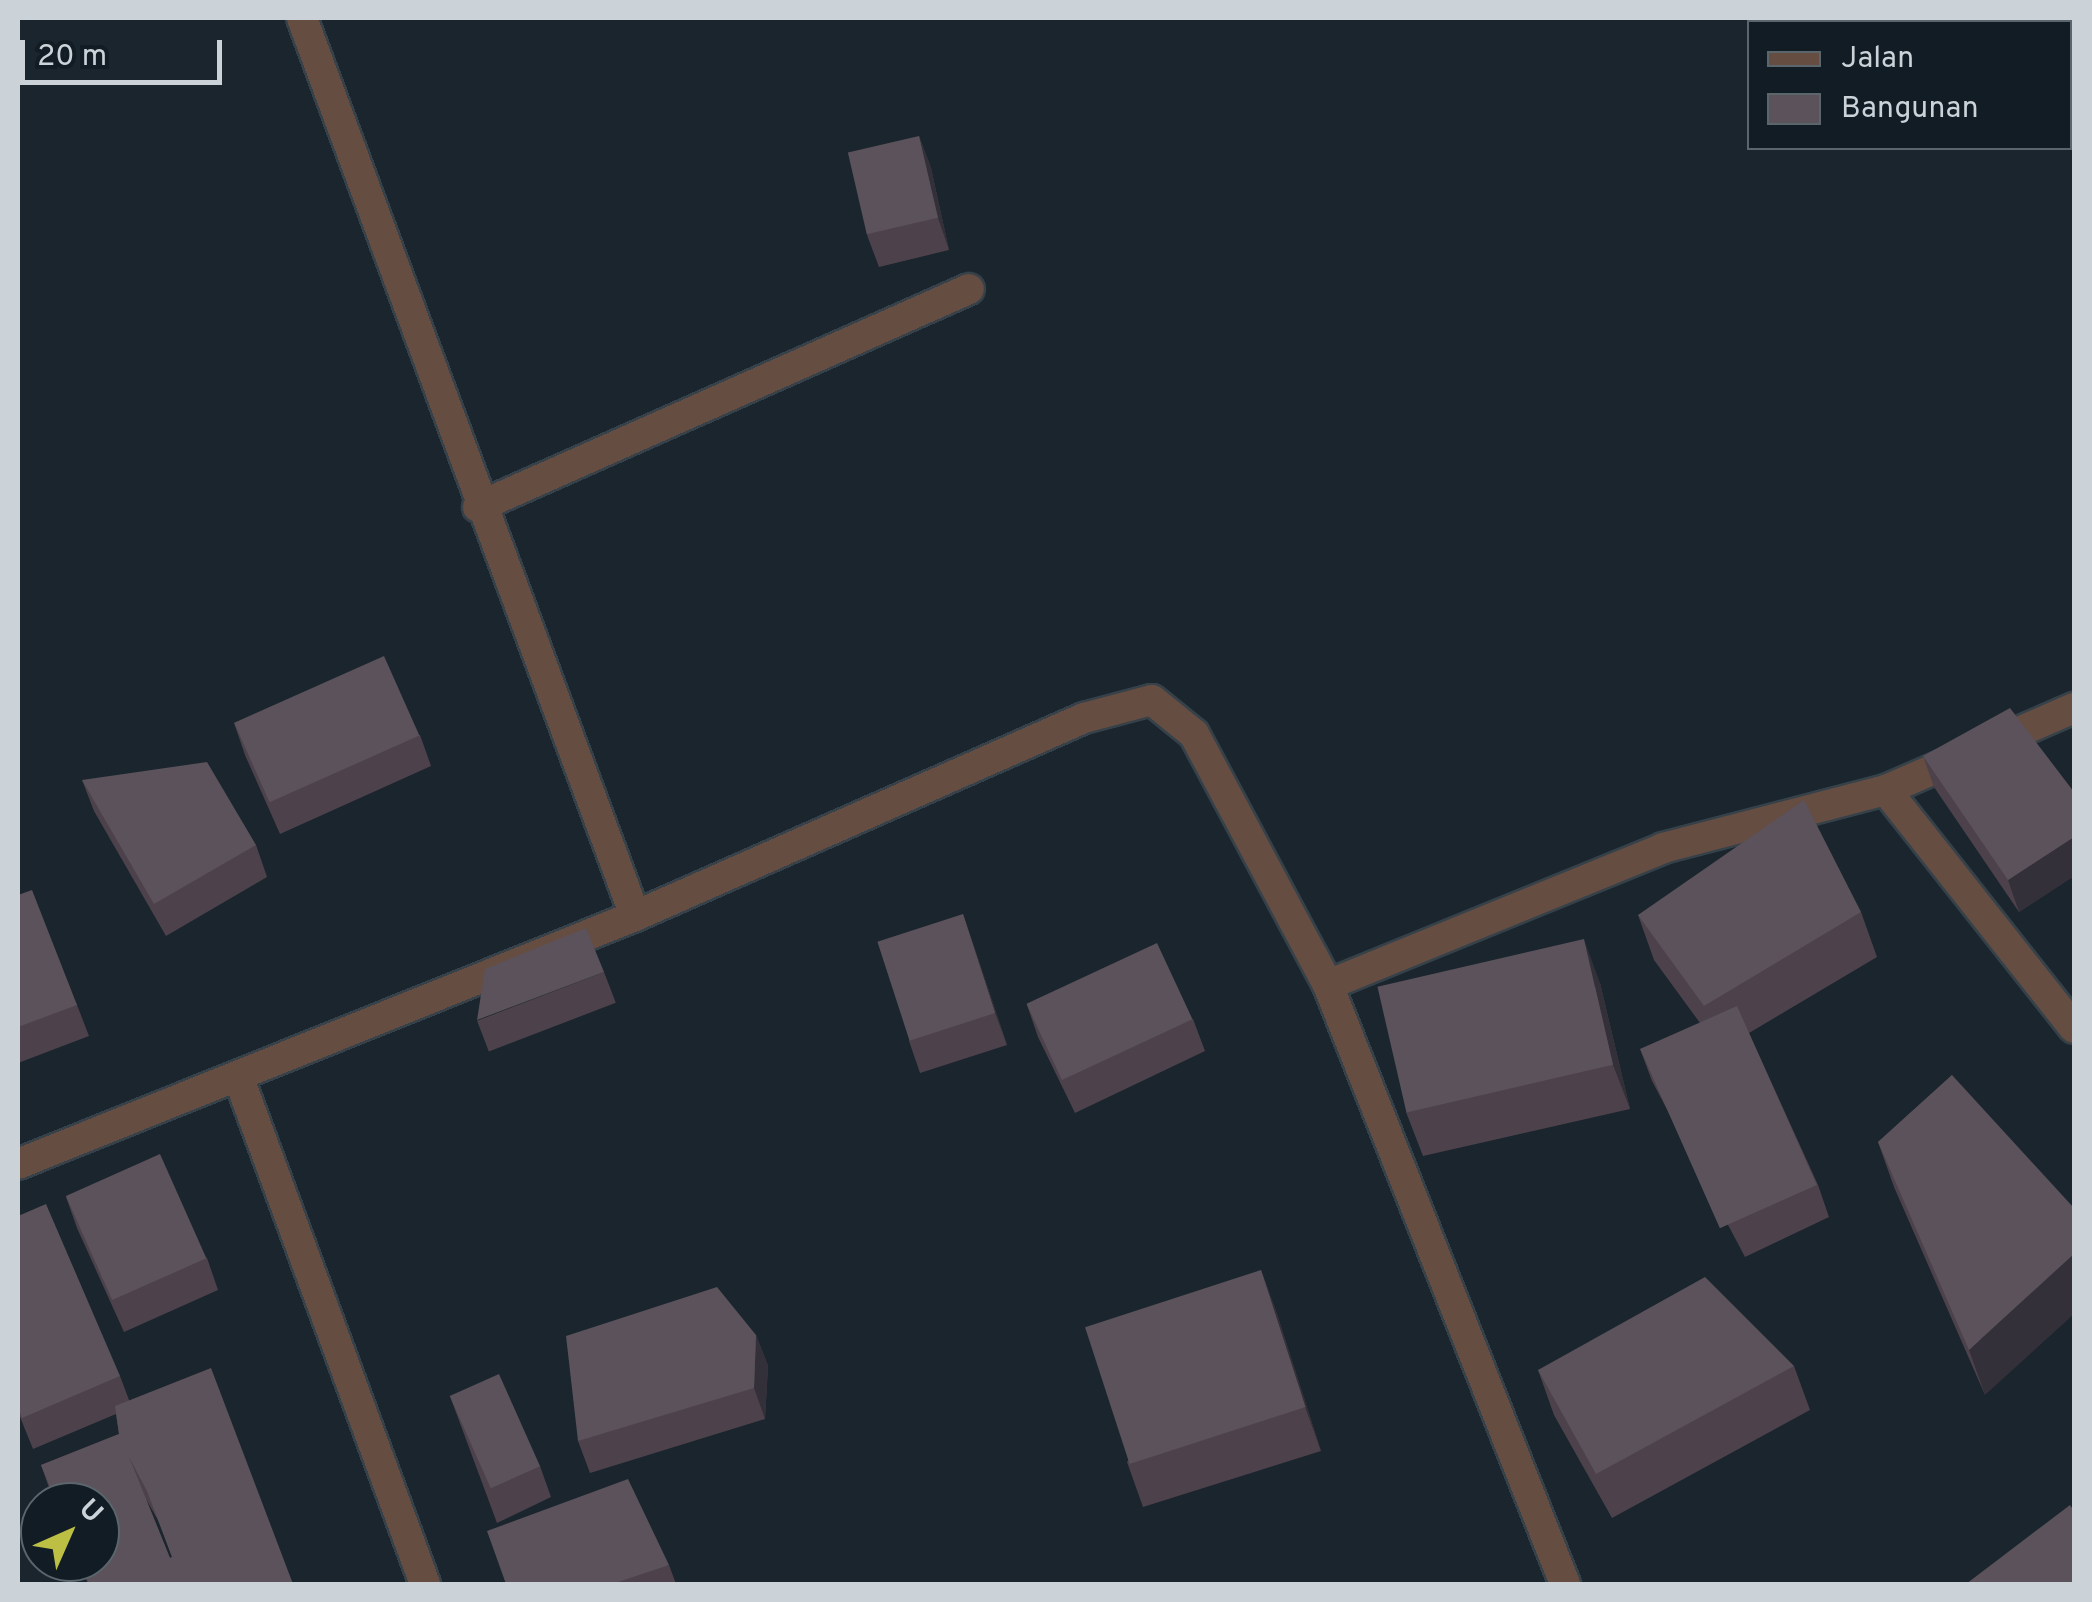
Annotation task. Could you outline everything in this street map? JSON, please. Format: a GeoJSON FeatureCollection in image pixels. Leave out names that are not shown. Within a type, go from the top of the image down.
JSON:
{"type":"FeatureCollection","features":[{"type":"Feature","properties":{"kind":"street"},"geometry":{"type":"LineString","coordinates":[[302,18],[478,507],[635,916]]}},
{"type":"Feature","properties":{"kind":"street"},"geometry":{"type":"LineString","coordinates":[[478,507],[969,289]]}},
{"type":"Feature","properties":{"kind":"street"},"geometry":{"type":"LineString","coordinates":[[18,1164],[635,916],[1084,718],[1152,700],[1194,734],[1328,985],[1565,1584]]}},
{"type":"Feature","properties":{"kind":"street"},"geometry":{"type":"LineString","coordinates":[[1328,985],[1663,848],[1886,790],[2074,708]]}},
{"type":"Feature","properties":{"kind":"street"},"geometry":{"type":"LineString","coordinates":[[1886,790],[2074,1028]]}},
{"type":"Feature","properties":{"kind":"street"},"geometry":{"type":"LineString","coordinates":[[238,1076],[425,1584]]}},
{"type":"Feature","properties":{"kind":"building"},"geometry":{"type":"Polygon","coordinates":[[[919,136],[938,218],[867,234],[848,152],[919,136]]]}},
{"type":"Feature","properties":{"kind":"building"},"geometry":{"type":"Polygon","coordinates":[[[384,656],[419,735],[270,802],[234,723],[384,656]]]}},
{"type":"Feature","properties":{"kind":"building"},"geometry":{"type":"Polygon","coordinates":[[[2010,708],[2074,792],[2074,837],[2008,880],[1923,756],[2010,708]]]}},
{"type":"Feature","properties":{"kind":"building"},"geometry":{"type":"Polygon","coordinates":[[[207,762],[256,845],[154,904],[82,780],[207,762]]]}},
{"type":"Feature","properties":{"kind":"building"},"geometry":{"type":"Polygon","coordinates":[[[1804,800],[1861,912],[1704,1006],[1638,915],[1804,800]]]}},
{"type":"Feature","properties":{"kind":"building"},"geometry":{"type":"Polygon","coordinates":[[[32,890],[77,1005],[18,1027],[18,895],[32,890]]]}},
{"type":"Feature","properties":{"kind":"building"},"geometry":{"type":"Polygon","coordinates":[[[963,914],[995,1013],[910,1041],[877,942],[963,914]]]}},
{"type":"Feature","properties":{"kind":"building"},"geometry":{"type":"Polygon","coordinates":[[[586,928],[604,972],[477,1020],[485,969],[586,928]]]}},
{"type":"Feature","properties":{"kind":"building"},"geometry":{"type":"Polygon","coordinates":[[[1584,939],[1613,1065],[1406,1112],[1377,987],[1584,939]]]}},
{"type":"Feature","properties":{"kind":"building"},"geometry":{"type":"Polygon","coordinates":[[[1157,943],[1192,1019],[1062,1080],[1026,1004],[1157,943]]]}},
{"type":"Feature","properties":{"kind":"building"},"geometry":{"type":"Polygon","coordinates":[[[1737,1006],[1817,1185],[1720,1228],[1640,1049],[1737,1006]]]}},
{"type":"Feature","properties":{"kind":"building"},"geometry":{"type":"Polygon","coordinates":[[[1952,1075],[2074,1208],[2074,1254],[1969,1350],[1878,1142],[1952,1075]]]}},
{"type":"Feature","properties":{"kind":"building"},"geometry":{"type":"Polygon","coordinates":[[[160,1154],[206,1258],[112,1300],[66,1196],[160,1154]]]}},
{"type":"Feature","properties":{"kind":"building"},"geometry":{"type":"Polygon","coordinates":[[[46,1204],[120,1376],[22,1418],[18,1407],[18,1216],[46,1204]]]}},
{"type":"Feature","properties":{"kind":"building"},"geometry":{"type":"Polygon","coordinates":[[[1261,1270],[1305,1407],[1130,1464],[1085,1327],[1261,1270]]]}},
{"type":"Feature","properties":{"kind":"building"},"geometry":{"type":"Polygon","coordinates":[[[1705,1277],[1794,1366],[1596,1474],[1538,1370],[1705,1277]]]}},
{"type":"Feature","properties":{"kind":"building"},"geometry":{"type":"Polygon","coordinates":[[[717,1287],[756,1335],[754,1388],[578,1441],[566,1336],[717,1287]]]}},
{"type":"Feature","properties":{"kind":"building"},"geometry":{"type":"Polygon","coordinates":[[[211,1368],[293,1584],[89,1584],[120,1582],[120,1482],[48,1482],[41,1465],[119,1434],[115,1406],[211,1368]],[[129,1457],[170,1558],[147,1491],[129,1457]]]}},
{"type":"Feature","properties":{"kind":"building"},"geometry":{"type":"Polygon","coordinates":[[[499,1374],[540,1466],[491,1488],[450,1396],[499,1374]]]}},
{"type":"Feature","properties":{"kind":"building"},"geometry":{"type":"Polygon","coordinates":[[[628,1479],[669,1565],[612,1584],[506,1584],[487,1531],[628,1479]]]}},
{"type":"Feature","properties":{"kind":"building"},"geometry":{"type":"Polygon","coordinates":[[[2070,1505],[2074,1511],[2074,1584],[1966,1584],[2070,1505]]]}}]}
